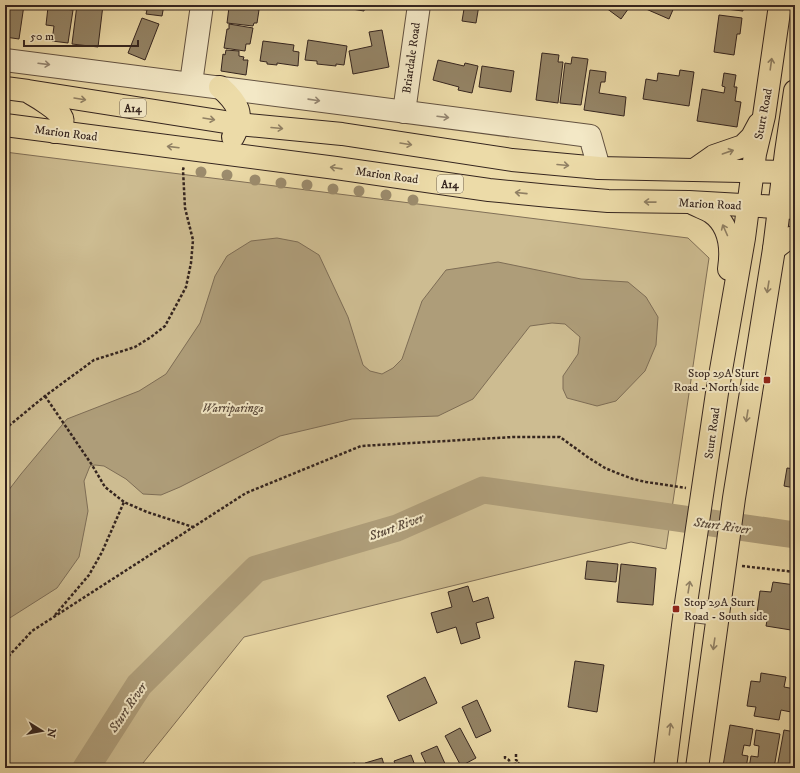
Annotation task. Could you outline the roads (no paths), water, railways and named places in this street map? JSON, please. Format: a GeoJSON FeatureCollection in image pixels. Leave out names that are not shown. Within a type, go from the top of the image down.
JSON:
{"type":"FeatureCollection","features":[{"type":"Feature","properties":{"kind":"main road","name":"Sturt Road"},"geometry":{"type":"LineString","coordinates":[[665,768],[693,558],[697,492],[718,393],[744,239],[755,154],[764,116],[780,5]]}},
{"type":"Feature","properties":{"kind":"main road"},"geometry":{"type":"LineString","coordinates":[[211,152],[220,149],[231,141],[238,124],[239,115],[237,107],[234,101],[220,87]]}},
{"type":"Feature","properties":{"kind":"main road","name":"A14"},"geometry":{"type":"LineString","coordinates":[[5,88],[238,124],[342,134],[512,160],[599,168],[789,172]]}},
{"type":"Feature","properties":{"kind":"main road"},"geometry":{"type":"LineString","coordinates":[[28,91],[61,115],[63,120],[62,126],[55,132]]}},
{"type":"Feature","properties":{"kind":"main road"},"geometry":{"type":"LineString","coordinates":[[697,768],[734,498],[774,249],[787,207],[795,93]]}},
{"type":"Feature","properties":{"kind":"main road"},"geometry":{"type":"LineString","coordinates":[[694,170],[714,156],[743,146],[752,137],[764,116]]}},
{"type":"Feature","properties":{"kind":"main road","name":"Marion Road"},"geometry":{"type":"LineString","coordinates":[[5,125],[336,168],[489,190],[608,201],[689,202],[787,207]]}},
{"type":"Feature","properties":{"kind":"main road"},"geometry":{"type":"LineString","coordinates":[[689,202],[711,212],[720,220],[726,230],[730,244],[731,258],[720,339],[718,393]]}},
{"type":"Feature","properties":{"kind":"main road"},"geometry":{"type":"LineString","coordinates":[[774,249],[787,239],[795,237]]}},
{"type":"Feature","properties":{"kind":"street"},"geometry":{"type":"LineString","coordinates":[[191,83],[202,5]]}},
{"type":"Feature","properties":{"kind":"street","name":"Briardale Road"},"geometry":{"type":"LineString","coordinates":[[404,112],[419,5]]}},
{"type":"Feature","properties":{"kind":"street"},"geometry":{"type":"LineString","coordinates":[[5,60],[590,136],[599,168]]}},
{"type":"Feature","properties":{"kind":"street"},"geometry":{"type":"LineString","coordinates":[[685,610],[718,614]]}},
{"type":"Feature","properties":{"kind":"waterway","name":"Sturt River"},"geometry":{"type":"LineString","coordinates":[[86,768],[139,685],[256,569],[397,528],[483,490],[795,535]]}},
{"type":"Feature","properties":{"kind":"place","name":"Stop 29A Sturt Road - North side"},"geometry":{"type":"Point","coordinates":[767,380]}},
{"type":"Feature","properties":{"kind":"place","name":"Stop 29A Sturt Road - South side"},"geometry":{"type":"Point","coordinates":[676,609]}},
{"type":"Feature","properties":{"kind":"park label","name":"Warriparinga"},"geometry":{"type":"Point","coordinates":[233,408]}}]}
